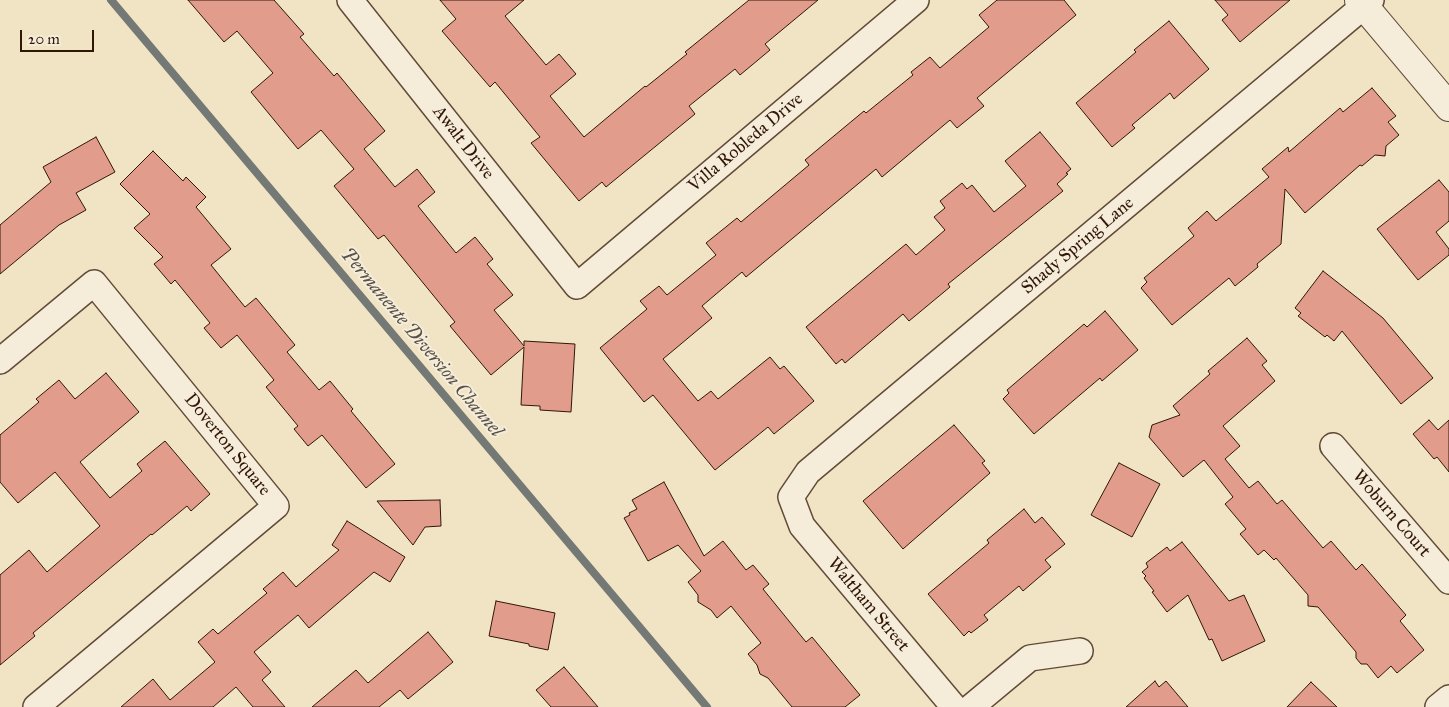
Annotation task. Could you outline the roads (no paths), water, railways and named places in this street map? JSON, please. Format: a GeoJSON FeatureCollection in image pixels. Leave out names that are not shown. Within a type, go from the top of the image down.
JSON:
{"type":"FeatureCollection","features":[{"type":"Feature","properties":{"kind":"street","name":"Awalt Drive"},"geometry":{"type":"LineString","coordinates":[[350,0],[577,286]]}},
{"type":"Feature","properties":{"kind":"street","name":"Villa Robleda Drive"},"geometry":{"type":"LineString","coordinates":[[577,286],[916,0]]}},
{"type":"Feature","properties":{"kind":"street"},"geometry":{"type":"LineString","coordinates":[[1365,2],[1449,107]]}},
{"type":"Feature","properties":{"kind":"street","name":"Shady Spring Lane"},"geometry":{"type":"LineString","coordinates":[[791,497],[808,472],[1338,27],[1365,2]]}},
{"type":"Feature","properties":{"kind":"street","name":"Doverton Square"},"geometry":{"type":"LineString","coordinates":[[0,361],[94,283],[276,506],[36,707]]}},
{"type":"Feature","properties":{"kind":"street","name":"Woburn Court"},"geometry":{"type":"LineString","coordinates":[[1333,446],[1449,581]]}},
{"type":"Feature","properties":{"kind":"street","name":"Waltham Street"},"geometry":{"type":"LineString","coordinates":[[791,497],[802,526],[954,707]]}},
{"type":"Feature","properties":{"kind":"street"},"geometry":{"type":"LineString","coordinates":[[970,707],[1030,658],[1080,651]]}},
{"type":"Feature","properties":{"kind":"street"},"geometry":{"type":"LineString","coordinates":[[1438,707],[1449,698]]}},
{"type":"Feature","properties":{"kind":"waterway","name":"Permanente Diversion Channel"},"geometry":{"type":"LineString","coordinates":[[111,0],[707,707]]}}]}
